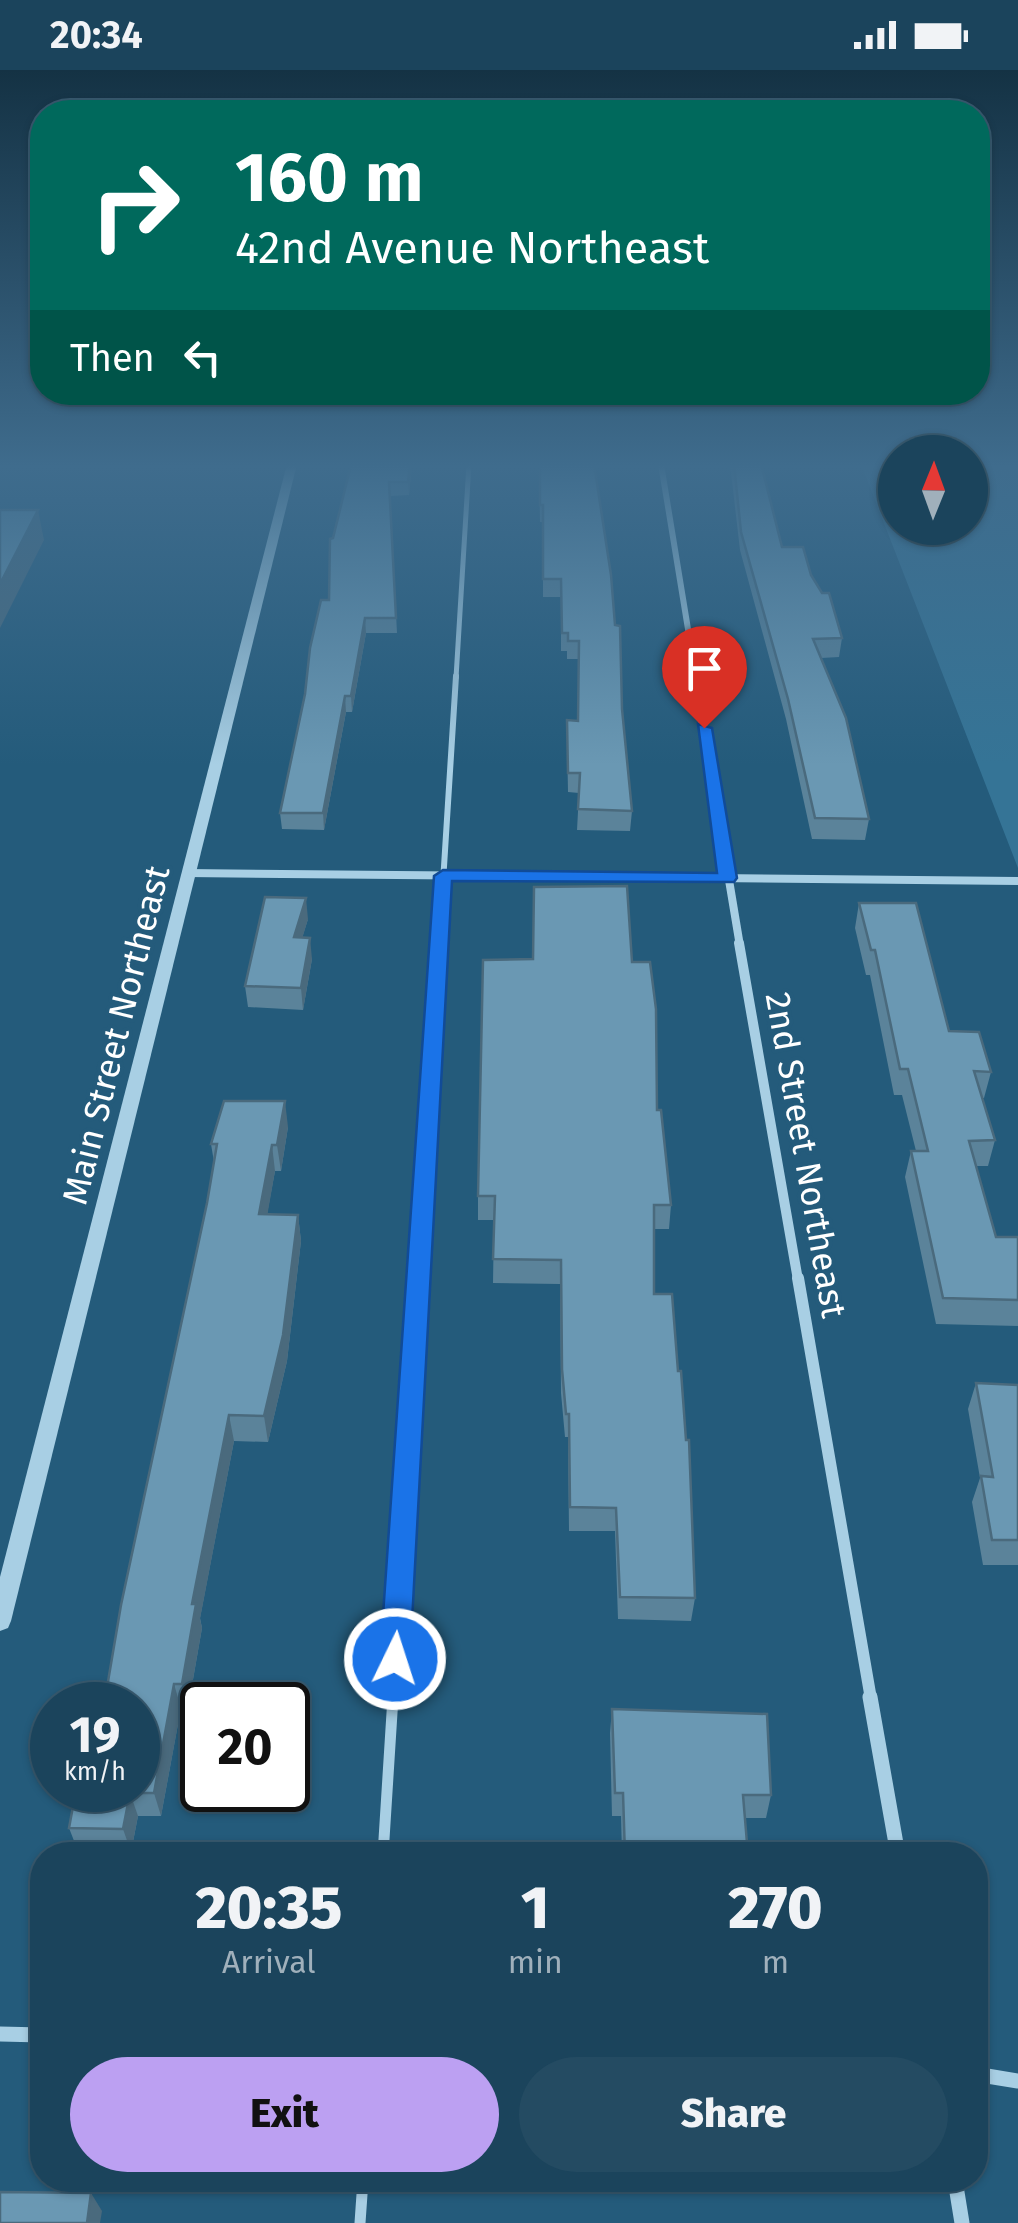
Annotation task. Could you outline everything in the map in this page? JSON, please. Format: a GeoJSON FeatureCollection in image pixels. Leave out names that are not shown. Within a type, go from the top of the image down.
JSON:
{"type":"FeatureCollection","features":[{"type":"Feature","properties":{"kind":"street","name":"Main Street Northeast"},"geometry":{"type":"LineString","coordinates":[[0,1621],[266,564]]}},
{"type":"Feature","properties":{"kind":"street","name":"2nd Street Northeast"},"geometry":{"type":"LineString","coordinates":[[677,564],[896,1842]]}},
{"type":"Feature","properties":{"kind":"street"},"geometry":{"type":"LineString","coordinates":[[188,873],[1018,881]]}},
{"type":"Feature","properties":{"kind":"street"},"geometry":{"type":"LineString","coordinates":[[0,2034],[30,2035]]}},
{"type":"Feature","properties":{"kind":"street"},"geometry":{"type":"LineString","coordinates":[[988,2076],[1018,2082]]}},
{"type":"Feature","properties":{"kind":"street"},"geometry":{"type":"LineString","coordinates":[[956,2192],[962,2223]]}},
{"type":"Feature","properties":{"kind":"lane"},"geometry":{"type":"LineString","coordinates":[[384,1842],[463,564]]}},
{"type":"Feature","properties":{"kind":"lane"},"geometry":{"type":"LineString","coordinates":[[360,2223],[362,2192]]}},
{"type":"Feature","properties":{"kind":"shaded area"},"geometry":{"type":"Polygon","coordinates":[[[900,564],[1018,564],[1018,868],[900,564]]]}},
{"type":"Feature","properties":{"kind":"building"},"geometry":{"type":"Polygon","coordinates":[[[0,564],[10,564],[0,584],[0,564]]]}},
{"type":"Feature","properties":{"kind":"building"},"geometry":{"type":"Polygon","coordinates":[[[330,564],[393,564],[396,618],[365,618],[351,696],[345,696],[323,813],[280,813],[321,600],[329,600],[330,564]]]}},
{"type":"Feature","properties":{"kind":"building"},"geometry":{"type":"Polygon","coordinates":[[[543,564],[609,564],[615,625],[620,626],[622,709],[632,811],[578,809],[580,773],[568,773],[567,720],[578,721],[579,641],[568,641],[568,633],[562,633],[561,579],[543,579],[543,564]]]}},
{"type":"Feature","properties":{"kind":"building"},"geometry":{"type":"Polygon","coordinates":[[[750,564],[808,564],[822,593],[829,593],[842,638],[813,639],[846,718],[869,819],[815,818],[788,699],[750,564]]]}},
{"type":"Feature","properties":{"kind":"building"},"geometry":{"type":"Polygon","coordinates":[[[627,886],[632,962],[650,962],[656,1009],[657,1110],[661,1110],[671,1205],[654,1205],[654,1294],[672,1294],[689,1440],[695,1598],[620,1597],[616,1508],[570,1507],[561,1260],[493,1259],[495,1196],[478,1196],[483,960],[533,959],[534,887],[627,886]]]}},
{"type":"Feature","properties":{"kind":"building"},"geometry":{"type":"Polygon","coordinates":[[[265,897],[306,898],[294,937],[310,938],[301,988],[245,986],[265,897]]]}},
{"type":"Feature","properties":{"kind":"building"},"geometry":{"type":"Polygon","coordinates":[[[859,903],[916,903],[949,1031],[979,1032],[991,1072],[974,1071],[995,1140],[969,1141],[996,1237],[1018,1237],[1018,1300],[943,1298],[911,1151],[928,1151],[908,1069],[900,1069],[875,950],[871,950],[859,903]]]}},
{"type":"Feature","properties":{"kind":"building"},"geometry":{"type":"Polygon","coordinates":[[[224,1101],[285,1101],[259,1214],[298,1215],[283,1335],[264,1416],[229,1415],[192,1604],[196,1604],[182,1682],[174,1684],[160,1760],[160,1682],[108,1682],[207,1203],[217,1144],[211,1144],[224,1101]]]}},
{"type":"Feature","properties":{"kind":"building"},"geometry":{"type":"Polygon","coordinates":[[[976,1383],[1018,1385],[1018,1540],[992,1540],[981,1476],[993,1477],[976,1383]]]}},
{"type":"Feature","properties":{"kind":"building"},"geometry":{"type":"Polygon","coordinates":[[[612,1709],[767,1714],[771,1795],[743,1795],[747,1842],[625,1842],[623,1793],[615,1793],[612,1709]]]}},
{"type":"Feature","properties":{"kind":"building"},"geometry":{"type":"Polygon","coordinates":[[[72,1812],[126,1812],[123,1829],[69,1828],[72,1812]]]}},
{"type":"Feature","properties":{"kind":"building"},"geometry":{"type":"Polygon","coordinates":[[[0,2192],[91,2193],[87,2223],[0,2223],[0,2192]]]}},
{"type":"Feature","properties":{"kind":"route"},"geometry":{"type":"LineString","coordinates":[[395,1659],[443,876],[728,878],[704,728]]}}]}
